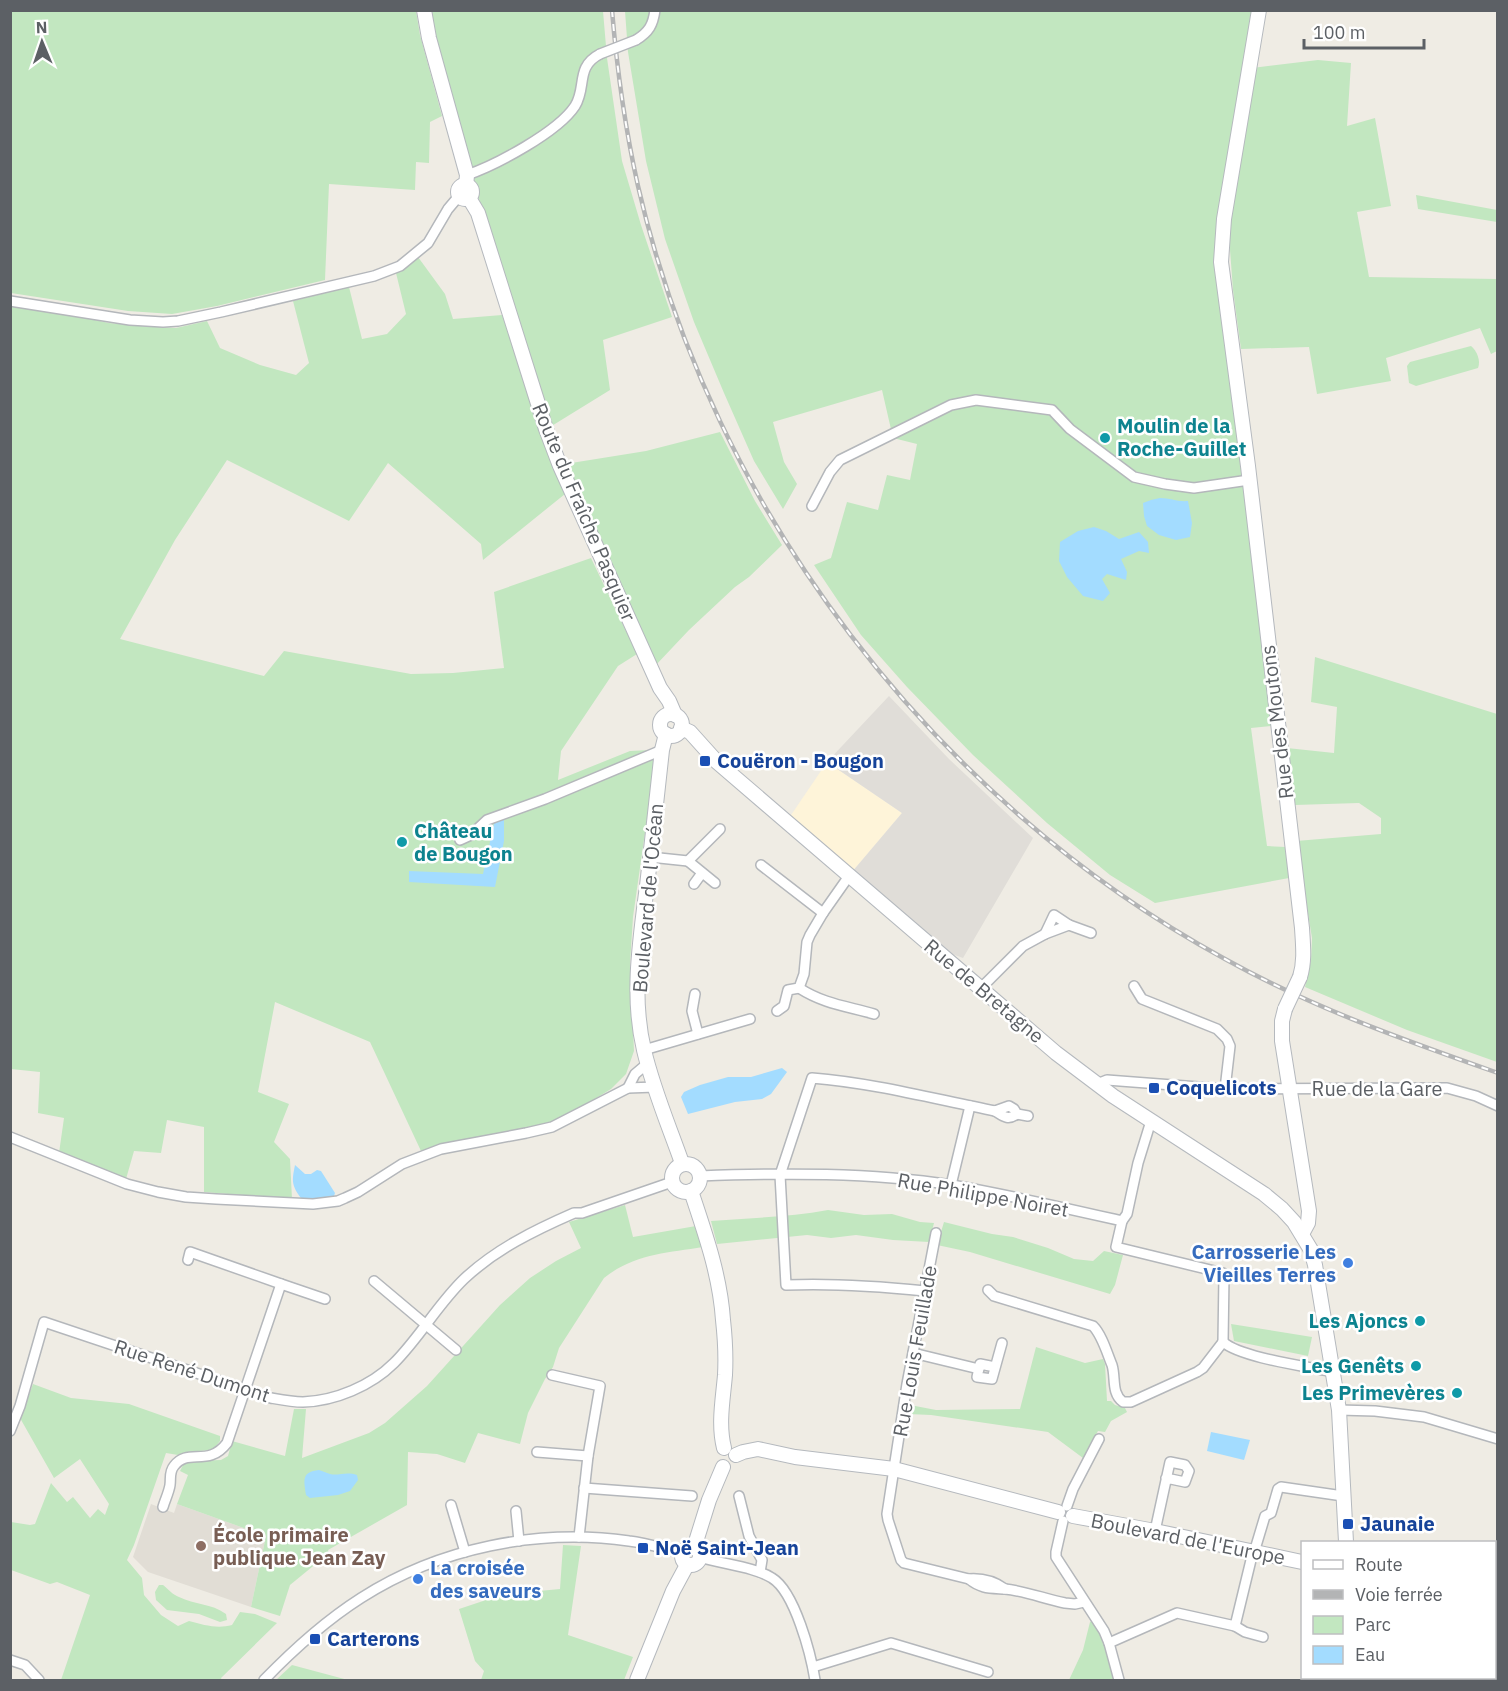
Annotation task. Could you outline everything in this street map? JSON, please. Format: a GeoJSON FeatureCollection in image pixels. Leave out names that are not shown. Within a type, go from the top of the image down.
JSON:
{"type":"FeatureCollection","features":[{"type":"Feature","properties":{"kind":"main road","name":"Route du Fraîche Pasquier"},"geometry":{"type":"LineString","coordinates":[[424,10],[465,189],[478,213],[549,438],[660,688],[669,700],[673,720]]}},
{"type":"Feature","properties":{"kind":"main road","name":"Rue des Moutons"},"geometry":{"type":"LineString","coordinates":[[1259,10],[1224,219],[1221,262],[1302,928],[1304,957],[1300,977],[1282,1021],[1282,1041],[1309,1211],[1308,1223],[1302,1234]]}},
{"type":"Feature","properties":{"kind":"main road","name":"Boulevard de l'Océan"},"geometry":{"type":"LineString","coordinates":[[673,720],[676,734],[666,734],[662,750],[638,961],[638,979],[639,1016],[646,1056],[682,1164]]}},
{"type":"Feature","properties":{"kind":"main road","name":"Rue de Bretagne"},"geometry":{"type":"LineString","coordinates":[[673,720],[690,732],[717,762],[1056,1053],[1151,1121],[1264,1194],[1294,1222],[1311,1250],[1315,1265],[1333,1370],[1339,1410],[1346,1541]]}},
{"type":"Feature","properties":{"kind":"main road"},"geometry":{"type":"LineString","coordinates":[[686,1163],[697,1168],[700,1176],[698,1185],[692,1191],[679,1191],[672,1182],[674,1168],[686,1163]]}},
{"type":"Feature","properties":{"kind":"main road"},"geometry":{"type":"LineString","coordinates":[[637,1680],[673,1591],[691,1555],[709,1500],[723,1467],[734,1464],[721,1428],[725,1372],[723,1318],[707,1235],[692,1191]]}},
{"type":"Feature","properties":{"kind":"main road"},"geometry":{"type":"LineString","coordinates":[[1294,1222],[1306,1200]]}},
{"type":"Feature","properties":{"kind":"main road","name":"Boulevard de l'Europe"},"geometry":{"type":"LineString","coordinates":[[730,1451],[743,1452],[758,1449],[894,1469],[1065,1514],[1255,1549],[1301,1562]]}},
{"type":"Feature","properties":{"kind":"street"},"geometry":{"type":"LineString","coordinates":[[10,301],[130,320],[178,321],[374,276],[400,266],[428,243],[448,209],[487,168],[565,119],[576,104],[586,64],[592,58],[636,40],[647,33],[651,28],[655,10]]}},
{"type":"Feature","properties":{"kind":"street"},"geometry":{"type":"LineString","coordinates":[[812,507],[830,472],[840,460],[951,405],[976,400],[1052,410],[1071,429],[1134,477],[1194,488],[1248,473]]}},
{"type":"Feature","properties":{"kind":"street"},"geometry":{"type":"LineString","coordinates":[[460,840],[471,835],[487,820],[545,799],[662,750]]}},
{"type":"Feature","properties":{"kind":"street"},"geometry":{"type":"LineString","coordinates":[[688,861],[720,829]]}},
{"type":"Feature","properties":{"kind":"street"},"geometry":{"type":"LineString","coordinates":[[650,858],[688,861],[715,883]]}},
{"type":"Feature","properties":{"kind":"street"},"geometry":{"type":"LineString","coordinates":[[761,865],[823,913]]}},
{"type":"Feature","properties":{"kind":"street"},"geometry":{"type":"LineString","coordinates":[[694,884],[702,873]]}},
{"type":"Feature","properties":{"kind":"street"},"geometry":{"type":"LineString","coordinates":[[799,988],[804,974],[807,942],[823,913],[849,876]]}},
{"type":"Feature","properties":{"kind":"street"},"geometry":{"type":"LineString","coordinates":[[1045,933],[1054,915],[1069,925],[1091,933]]}},
{"type":"Feature","properties":{"kind":"street"},"geometry":{"type":"LineString","coordinates":[[981,988],[1023,946],[1045,933],[1069,925]]}},
{"type":"Feature","properties":{"kind":"street"},"geometry":{"type":"LineString","coordinates":[[1134,986],[1142,999],[1217,1029],[1227,1039],[1230,1046],[1225,1089]]}},
{"type":"Feature","properties":{"kind":"street"},"geometry":{"type":"LineString","coordinates":[[777,1011],[784,1006],[788,990],[799,988],[814,998],[828,1003],[874,1014]]}},
{"type":"Feature","properties":{"kind":"street"},"geometry":{"type":"LineString","coordinates":[[695,994],[692,1011],[698,1034]]}},
{"type":"Feature","properties":{"kind":"street"},"geometry":{"type":"LineString","coordinates":[[627,1088],[646,1056],[698,1034],[750,1019]]}},
{"type":"Feature","properties":{"kind":"street"},"geometry":{"type":"LineString","coordinates":[[924,1292],[869,1285],[786,1285],[780,1175],[812,1078],[900,1091],[995,1111],[1009,1106],[1017,1114],[1028,1116]]}},
{"type":"Feature","properties":{"kind":"street","name":"Rue de la Gare"},"geometry":{"type":"LineString","coordinates":[[1097,1084],[1107,1080],[1225,1089],[1447,1088],[1476,1096],[1497,1106]]}},
{"type":"Feature","properties":{"kind":"street"},"geometry":{"type":"LineString","coordinates":[[10,1137],[128,1184],[176,1196],[313,1204],[345,1198],[402,1164],[441,1149],[526,1134],[552,1127],[627,1088],[655,1087]]}},
{"type":"Feature","properties":{"kind":"street"},"geometry":{"type":"LineString","coordinates":[[951,1185],[970,1106]]}},
{"type":"Feature","properties":{"kind":"street"},"geometry":{"type":"LineString","coordinates":[[988,1290],[994,1296],[1093,1326],[1111,1364],[1117,1396],[1123,1402],[1131,1402],[1203,1368],[1223,1342],[1223,1273],[1116,1247],[1151,1121]]}},
{"type":"Feature","properties":{"kind":"street","name":"Rue Philippe Noiret"},"geometry":{"type":"LineString","coordinates":[[700,1176],[840,1175],[951,1185],[1122,1221]]}},
{"type":"Feature","properties":{"kind":"street","name":"Rue René Dumont"},"geometry":{"type":"LineString","coordinates":[[10,1431],[20,1406],[44,1322],[271,1398],[298,1402],[326,1399],[380,1376],[395,1362],[464,1279],[493,1255],[533,1231],[574,1213],[582,1213],[672,1182]]}},
{"type":"Feature","properties":{"kind":"street","name":"Rue Louis Feuillade"},"geometry":{"type":"LineString","coordinates":[[936,1233],[913,1353],[887,1514],[901,1560],[904,1563],[969,1579],[978,1586],[1005,1589],[1065,1603],[1084,1602]]}},
{"type":"Feature","properties":{"kind":"street"},"geometry":{"type":"LineString","coordinates":[[188,1260],[190,1252],[325,1299]]}},
{"type":"Feature","properties":{"kind":"street"},"geometry":{"type":"LineString","coordinates":[[374,1281],[456,1350]]}},
{"type":"Feature","properties":{"kind":"street"},"geometry":{"type":"LineString","coordinates":[[163,1507],[174,1466],[181,1459],[188,1457],[207,1457],[217,1454],[226,1443],[281,1284]]}},
{"type":"Feature","properties":{"kind":"street"},"geometry":{"type":"LineString","coordinates":[[1223,1342],[1229,1347],[1251,1354],[1328,1371],[1333,1370]]}},
{"type":"Feature","properties":{"kind":"street"},"geometry":{"type":"LineString","coordinates":[[913,1353],[979,1369],[977,1377],[992,1379],[1002,1343]]}},
{"type":"Feature","properties":{"kind":"street"},"geometry":{"type":"LineString","coordinates":[[552,1375],[600,1386],[602,1396],[588,1456],[579,1537]]}},
{"type":"Feature","properties":{"kind":"street"},"geometry":{"type":"LineString","coordinates":[[1339,1410],[1375,1411],[1424,1417],[1497,1439]]}},
{"type":"Feature","properties":{"kind":"street"},"geometry":{"type":"LineString","coordinates":[[1099,1439],[1082,1470],[1065,1514],[1056,1557],[1104,1631],[1119,1680]]}},
{"type":"Feature","properties":{"kind":"street"},"geometry":{"type":"LineString","coordinates":[[537,1452],[588,1456]]}},
{"type":"Feature","properties":{"kind":"street"},"geometry":{"type":"LineString","coordinates":[[1155,1531],[1166,1478]]}},
{"type":"Feature","properties":{"kind":"street"},"geometry":{"type":"LineString","coordinates":[[1235,1626],[1251,1560],[1265,1516],[1271,1512],[1278,1489],[1281,1487],[1344,1496]]}},
{"type":"Feature","properties":{"kind":"street"},"geometry":{"type":"LineString","coordinates":[[584,1488],[692,1496]]}},
{"type":"Feature","properties":{"kind":"street"},"geometry":{"type":"LineString","coordinates":[[739,1496],[749,1536],[762,1560],[760,1572]]}},
{"type":"Feature","properties":{"kind":"street"},"geometry":{"type":"LineString","coordinates":[[451,1504],[465,1552]]}},
{"type":"Feature","properties":{"kind":"street"},"geometry":{"type":"LineString","coordinates":[[516,1511],[519,1541]]}},
{"type":"Feature","properties":{"kind":"street"},"geometry":{"type":"LineString","coordinates":[[264,1680],[317,1629],[362,1597],[394,1579],[465,1552],[519,1541],[579,1537],[630,1541],[760,1572],[776,1580],[788,1596],[798,1619],[816,1680]]}},
{"type":"Feature","properties":{"kind":"street"},"geometry":{"type":"LineString","coordinates":[[1109,1643],[1177,1612],[1235,1626],[1245,1632],[1263,1637]]}},
{"type":"Feature","properties":{"kind":"street"},"geometry":{"type":"LineString","coordinates":[[813,1667],[891,1643],[988,1672]]}},
{"type":"Feature","properties":{"kind":"street"},"geometry":{"type":"LineString","coordinates":[[10,1660],[25,1665],[39,1680]]}},
{"type":"Feature","properties":{"kind":"street"},"geometry":{"type":"LineString","coordinates":[[1312,1679],[1337,1680]]}},
{"type":"Feature","properties":{"kind":"shaded area"},"geometry":{"type":"Polygon","coordinates":[[[889,696],[949,759],[1033,838],[963,958],[952,954],[852,872],[902,813],[827,762],[889,696]]]}},
{"type":"Feature","properties":{"kind":"shaded area"},"geometry":{"type":"Polygon","coordinates":[[[827,762],[902,813],[852,872],[789,818],[827,762]]]}},
{"type":"Feature","properties":{"kind":"shaded area","name":"École primaire publique Jean Zay"},"geometry":{"type":"Polygon","coordinates":[[[151,1504],[174,1513],[177,1504],[266,1536],[251,1607],[148,1572],[133,1557],[151,1504]]]}},
{"type":"Feature","properties":{"kind":"green space"},"geometry":{"type":"Polygon","coordinates":[[[11,11],[416,11],[420,35],[442,116],[430,122],[429,163],[416,162],[415,190],[329,184],[325,280],[217,306],[172,314],[128,311],[11,293],[11,11]]]}},
{"type":"Feature","properties":{"kind":"green space"},"geometry":{"type":"Polygon","coordinates":[[[424,11],[603,11],[607,58],[622,161],[672,317],[603,340],[610,390],[550,427],[429,38],[424,11]]]}},
{"type":"Feature","properties":{"kind":"green space"},"geometry":{"type":"Polygon","coordinates":[[[625,11],[1259,11],[1221,262],[1271,726],[1251,728],[1267,846],[1285,847],[1289,878],[1155,903],[1110,875],[1047,823],[973,755],[907,687],[861,635],[814,565],[831,558],[847,502],[878,510],[887,475],[910,480],[917,444],[893,438],[882,390],[773,422],[784,462],[797,484],[783,509],[754,461],[724,393],[694,322],[665,239],[646,161],[628,52],[625,11]]]}},
{"type":"Feature","properties":{"kind":"green space"},"geometry":{"type":"Polygon","coordinates":[[[1318,60],[1351,63],[1347,126],[1375,118],[1391,206],[1357,212],[1369,277],[1497,279],[1497,351],[1491,354],[1480,328],[1386,358],[1391,381],[1317,394],[1309,347],[1241,349],[1233,290],[1228,223],[1252,68],[1318,60]]]}},
{"type":"Feature","properties":{"kind":"green space"},"geometry":{"type":"Polygon","coordinates":[[[1416,195],[1497,210],[1497,222],[1418,209],[1416,195]]]}},
{"type":"Feature","properties":{"kind":"green space"},"geometry":{"type":"Polygon","coordinates":[[[418,257],[445,294],[453,319],[502,315],[565,494],[483,560],[481,544],[388,463],[349,521],[227,460],[175,540],[120,639],[264,676],[284,651],[411,674],[504,668],[494,592],[591,558],[637,654],[618,666],[561,751],[558,780],[630,751],[650,750],[656,755],[633,917],[630,963],[634,1051],[626,1074],[611,1089],[546,1125],[421,1151],[370,1042],[275,1002],[258,1092],[289,1104],[274,1142],[290,1159],[292,1199],[204,1192],[204,1127],[167,1120],[161,1153],[134,1151],[126,1179],[59,1153],[64,1118],[38,1113],[40,1072],[11,1069],[11,306],[140,326],[176,328],[207,321],[220,348],[260,365],[296,375],[309,363],[293,301],[349,287],[362,339],[387,334],[406,314],[396,273],[418,257]]]}},
{"type":"Feature","properties":{"kind":"green space"},"geometry":{"type":"Polygon","coordinates":[[[1471,346],[1478,356],[1478,368],[1416,386],[1409,383],[1407,366],[1410,362],[1471,346]]]}},
{"type":"Feature","properties":{"kind":"green space"},"geometry":{"type":"Polygon","coordinates":[[[720,432],[755,501],[782,545],[689,630],[655,666],[565,464],[646,451],[720,432]]]}},
{"type":"Feature","properties":{"kind":"green space"},"geometry":{"type":"Polygon","coordinates":[[[1315,657],[1497,714],[1497,1062],[1407,1030],[1305,987],[1311,960],[1312,938],[1296,841],[1381,834],[1381,818],[1359,803],[1295,805],[1287,748],[1334,753],[1337,707],[1311,702],[1315,657]]]}},
{"type":"Feature","properties":{"kind":"green space"},"geometry":{"type":"Polygon","coordinates":[[[625,1205],[633,1237],[696,1226],[703,1247],[639,1259],[604,1278],[559,1348],[553,1367],[528,1413],[520,1444],[478,1433],[465,1463],[437,1454],[408,1452],[407,1505],[328,1550],[329,1553],[290,1585],[280,1616],[251,1607],[266,1536],[177,1504],[188,1475],[180,1471],[184,1463],[221,1460],[228,1456],[232,1441],[285,1456],[294,1409],[306,1409],[302,1458],[369,1433],[385,1423],[427,1386],[500,1305],[530,1278],[581,1248],[569,1222],[625,1205]]]}},
{"type":"Feature","properties":{"kind":"green space"},"geometry":{"type":"Polygon","coordinates":[[[828,1210],[864,1215],[892,1214],[920,1222],[934,1223],[929,1242],[856,1235],[831,1238],[807,1235],[717,1244],[711,1221],[785,1216],[828,1210]]]}},
{"type":"Feature","properties":{"kind":"green space"},"geometry":{"type":"Polygon","coordinates":[[[944,1222],[1013,1237],[1074,1259],[1093,1261],[1104,1251],[1123,1255],[1115,1285],[1110,1294],[970,1252],[937,1245],[944,1222]]]}},
{"type":"Feature","properties":{"kind":"green space"},"geometry":{"type":"Polygon","coordinates":[[[1231,1324],[1312,1337],[1308,1356],[1234,1341],[1231,1324]]]}},
{"type":"Feature","properties":{"kind":"green space"},"geometry":{"type":"Polygon","coordinates":[[[1036,1347],[1085,1363],[1103,1359],[1107,1401],[1125,1408],[1127,1412],[1111,1421],[1105,1432],[1098,1431],[1083,1458],[1048,1432],[931,1415],[908,1414],[910,1405],[936,1410],[1020,1409],[1036,1347]]]}},
{"type":"Feature","properties":{"kind":"green space"},"geometry":{"type":"Polygon","coordinates":[[[33,1384],[71,1398],[129,1404],[220,1436],[220,1441],[213,1450],[186,1452],[178,1455],[166,1453],[127,1560],[142,1578],[144,1595],[161,1615],[178,1626],[189,1621],[216,1627],[232,1625],[240,1612],[255,1614],[277,1623],[221,1678],[222,1680],[61,1680],[90,1595],[57,1582],[50,1584],[11,1570],[11,1522],[35,1524],[51,1483],[67,1502],[73,1497],[90,1518],[98,1509],[105,1515],[109,1504],[80,1459],[54,1478],[20,1418],[33,1384]]]}},
{"type":"Feature","properties":{"kind":"green space"},"geometry":{"type":"Polygon","coordinates":[[[563,1545],[581,1546],[568,1635],[633,1657],[624,1680],[481,1680],[484,1671],[475,1661],[459,1609],[518,1593],[560,1589],[563,1545]]]}},
{"type":"Feature","properties":{"kind":"green space"},"geometry":{"type":"Polygon","coordinates":[[[159,1585],[163,1585],[185,1600],[220,1610],[226,1614],[227,1620],[220,1622],[199,1614],[167,1610],[156,1600],[155,1592],[159,1585]]]}},
{"type":"Feature","properties":{"kind":"green space"},"geometry":{"type":"Polygon","coordinates":[[[1092,1621],[1106,1642],[1116,1680],[1069,1680],[1083,1650],[1092,1621]]]}},
{"type":"Feature","properties":{"kind":"green space"},"geometry":{"type":"Polygon","coordinates":[[[292,1665],[348,1680],[276,1680],[292,1665]]]}},
{"type":"Feature","properties":{"kind":"water"},"geometry":{"type":"Polygon","coordinates":[[[1160,498],[1188,501],[1192,523],[1190,537],[1176,540],[1159,535],[1147,526],[1143,503],[1160,498]]]}},
{"type":"Feature","properties":{"kind":"water"},"geometry":{"type":"Polygon","coordinates":[[[1094,527],[1119,539],[1139,532],[1148,542],[1149,553],[1139,551],[1121,559],[1127,572],[1126,580],[1107,574],[1102,579],[1110,593],[1103,601],[1083,596],[1067,577],[1059,561],[1060,542],[1078,531],[1094,527]]]}},
{"type":"Feature","properties":{"kind":"water"},"geometry":{"type":"Polygon","coordinates":[[[495,819],[504,820],[504,841],[495,887],[409,882],[409,871],[483,874],[495,819]]]}},
{"type":"Feature","properties":{"kind":"water"},"geometry":{"type":"Polygon","coordinates":[[[782,1068],[787,1072],[771,1094],[762,1099],[735,1102],[688,1114],[681,1097],[684,1092],[700,1085],[728,1077],[751,1077],[782,1068]]]}},
{"type":"Feature","properties":{"kind":"water"},"geometry":{"type":"Polygon","coordinates":[[[295,1165],[305,1174],[321,1171],[335,1193],[334,1196],[301,1198],[293,1182],[295,1165]]]}},
{"type":"Feature","properties":{"kind":"water"},"geometry":{"type":"Polygon","coordinates":[[[1211,1432],[1250,1440],[1244,1460],[1207,1451],[1211,1432]]]}},
{"type":"Feature","properties":{"kind":"water"},"geometry":{"type":"Polygon","coordinates":[[[319,1470],[329,1474],[357,1475],[358,1480],[350,1491],[338,1495],[310,1498],[306,1495],[305,1478],[309,1473],[319,1470]]]}},
{"type":"Feature","properties":{"kind":"railway"},"geometry":{"type":"LineString","coordinates":[[612,10],[616,55],[633,164],[673,306],[720,421],[780,531],[850,634],[931,730],[1021,817],[1119,893],[1225,959],[1291,992],[1393,1035],[1498,1073]]}},
{"type":"Feature","properties":{"kind":"place","name":"Moulin de la Roche-Guillet"},"geometry":{"type":"Point","coordinates":[1105,438]}},
{"type":"Feature","properties":{"kind":"place","name":"Couëron - Bougon"},"geometry":{"type":"Point","coordinates":[705,761]}},
{"type":"Feature","properties":{"kind":"place","name":"Château de Bougon"},"geometry":{"type":"Point","coordinates":[402,842]}},
{"type":"Feature","properties":{"kind":"place","name":"Coquelicots"},"geometry":{"type":"Point","coordinates":[1154,1088]}},
{"type":"Feature","properties":{"kind":"place","name":"Carrosserie Les Vieilles Terres"},"geometry":{"type":"Point","coordinates":[1348,1263]}},
{"type":"Feature","properties":{"kind":"place","name":"Les Ajoncs"},"geometry":{"type":"Point","coordinates":[1420,1321]}},
{"type":"Feature","properties":{"kind":"place","name":"Les Genêts"},"geometry":{"type":"Point","coordinates":[1416,1366]}},
{"type":"Feature","properties":{"kind":"place","name":"Les Primevères"},"geometry":{"type":"Point","coordinates":[1457,1393]}},
{"type":"Feature","properties":{"kind":"place","name":"Jaunaie"},"geometry":{"type":"Point","coordinates":[1348,1524]}},
{"type":"Feature","properties":{"kind":"place","name":"École primaire publique Jean Zay"},"geometry":{"type":"Point","coordinates":[201,1546]}},
{"type":"Feature","properties":{"kind":"place","name":"Noë Saint-Jean"},"geometry":{"type":"Point","coordinates":[643,1548]}},
{"type":"Feature","properties":{"kind":"place","name":"La croisée des saveurs"},"geometry":{"type":"Point","coordinates":[418,1579]}},
{"type":"Feature","properties":{"kind":"place","name":"Carterons"},"geometry":{"type":"Point","coordinates":[315,1639]}}]}
